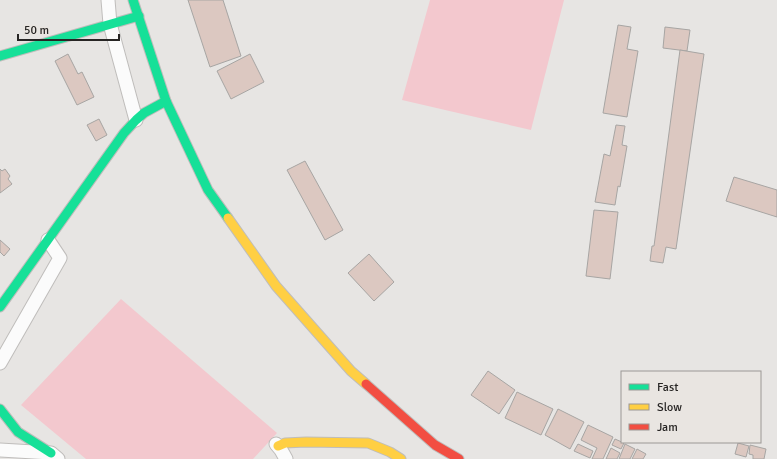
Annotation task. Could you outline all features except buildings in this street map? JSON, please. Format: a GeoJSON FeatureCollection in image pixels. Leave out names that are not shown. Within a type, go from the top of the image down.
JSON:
{"type":"FeatureCollection","features":[{"type":"Feature","properties":{"kind":"main road"},"geometry":{"type":"LineString","coordinates":[[133,0],[166,101],[208,190],[276,286],[351,371],[435,445],[459,459]]}},
{"type":"Feature","properties":{"kind":"main road"},"geometry":{"type":"LineString","coordinates":[[0,56],[139,16]]}},
{"type":"Feature","properties":{"kind":"main road"},"geometry":{"type":"LineString","coordinates":[[0,307],[124,133],[144,113],[166,101]]}},
{"type":"Feature","properties":{"kind":"main road"},"geometry":{"type":"LineString","coordinates":[[0,409],[18,432],[55,456]]}},
{"type":"Feature","properties":{"kind":"main road"},"geometry":{"type":"LineString","coordinates":[[277,445],[306,442],[368,443],[390,452],[402,459]]}},
{"type":"Feature","properties":{"kind":"street"},"geometry":{"type":"LineString","coordinates":[[108,0],[110,24],[136,120]]}},
{"type":"Feature","properties":{"kind":"street"},"geometry":{"type":"LineString","coordinates":[[0,363],[60,258],[48,240]]}},
{"type":"Feature","properties":{"kind":"street"},"geometry":{"type":"LineString","coordinates":[[277,445],[286,459]]}},
{"type":"Feature","properties":{"kind":"street"},"geometry":{"type":"LineString","coordinates":[[0,450],[55,456]]}},
{"type":"Feature","properties":{"kind":"shaded area"},"geometry":{"type":"Polygon","coordinates":[[[430,0],[564,0],[531,130],[402,100],[430,0]]]}},
{"type":"Feature","properties":{"kind":"shaded area"},"geometry":{"type":"Polygon","coordinates":[[[121,299],[277,433],[253,459],[86,459],[21,405],[121,299]]]}},
{"type":"Feature","properties":{"kind":"traffic: fast"},"geometry":{"type":"LineString","coordinates":[[133,0],[166,101],[208,190],[228,218]]}},
{"type":"Feature","properties":{"kind":"traffic: fast"},"geometry":{"type":"LineString","coordinates":[[0,56],[139,16]]}},
{"type":"Feature","properties":{"kind":"traffic: fast"},"geometry":{"type":"LineString","coordinates":[[0,307],[124,133],[144,113],[166,101]]}},
{"type":"Feature","properties":{"kind":"traffic: fast"},"geometry":{"type":"LineString","coordinates":[[0,409],[18,432],[51,453]]}},
{"type":"Feature","properties":{"kind":"traffic: slow"},"geometry":{"type":"LineString","coordinates":[[228,218],[276,286],[351,371],[366,384]]}},
{"type":"Feature","properties":{"kind":"traffic: slow"},"geometry":{"type":"LineString","coordinates":[[278,446],[285,443],[306,442],[368,443],[390,452],[401,459]]}},
{"type":"Feature","properties":{"kind":"traffic: jam"},"geometry":{"type":"LineString","coordinates":[[366,384],[435,445],[459,459]]}}]}
